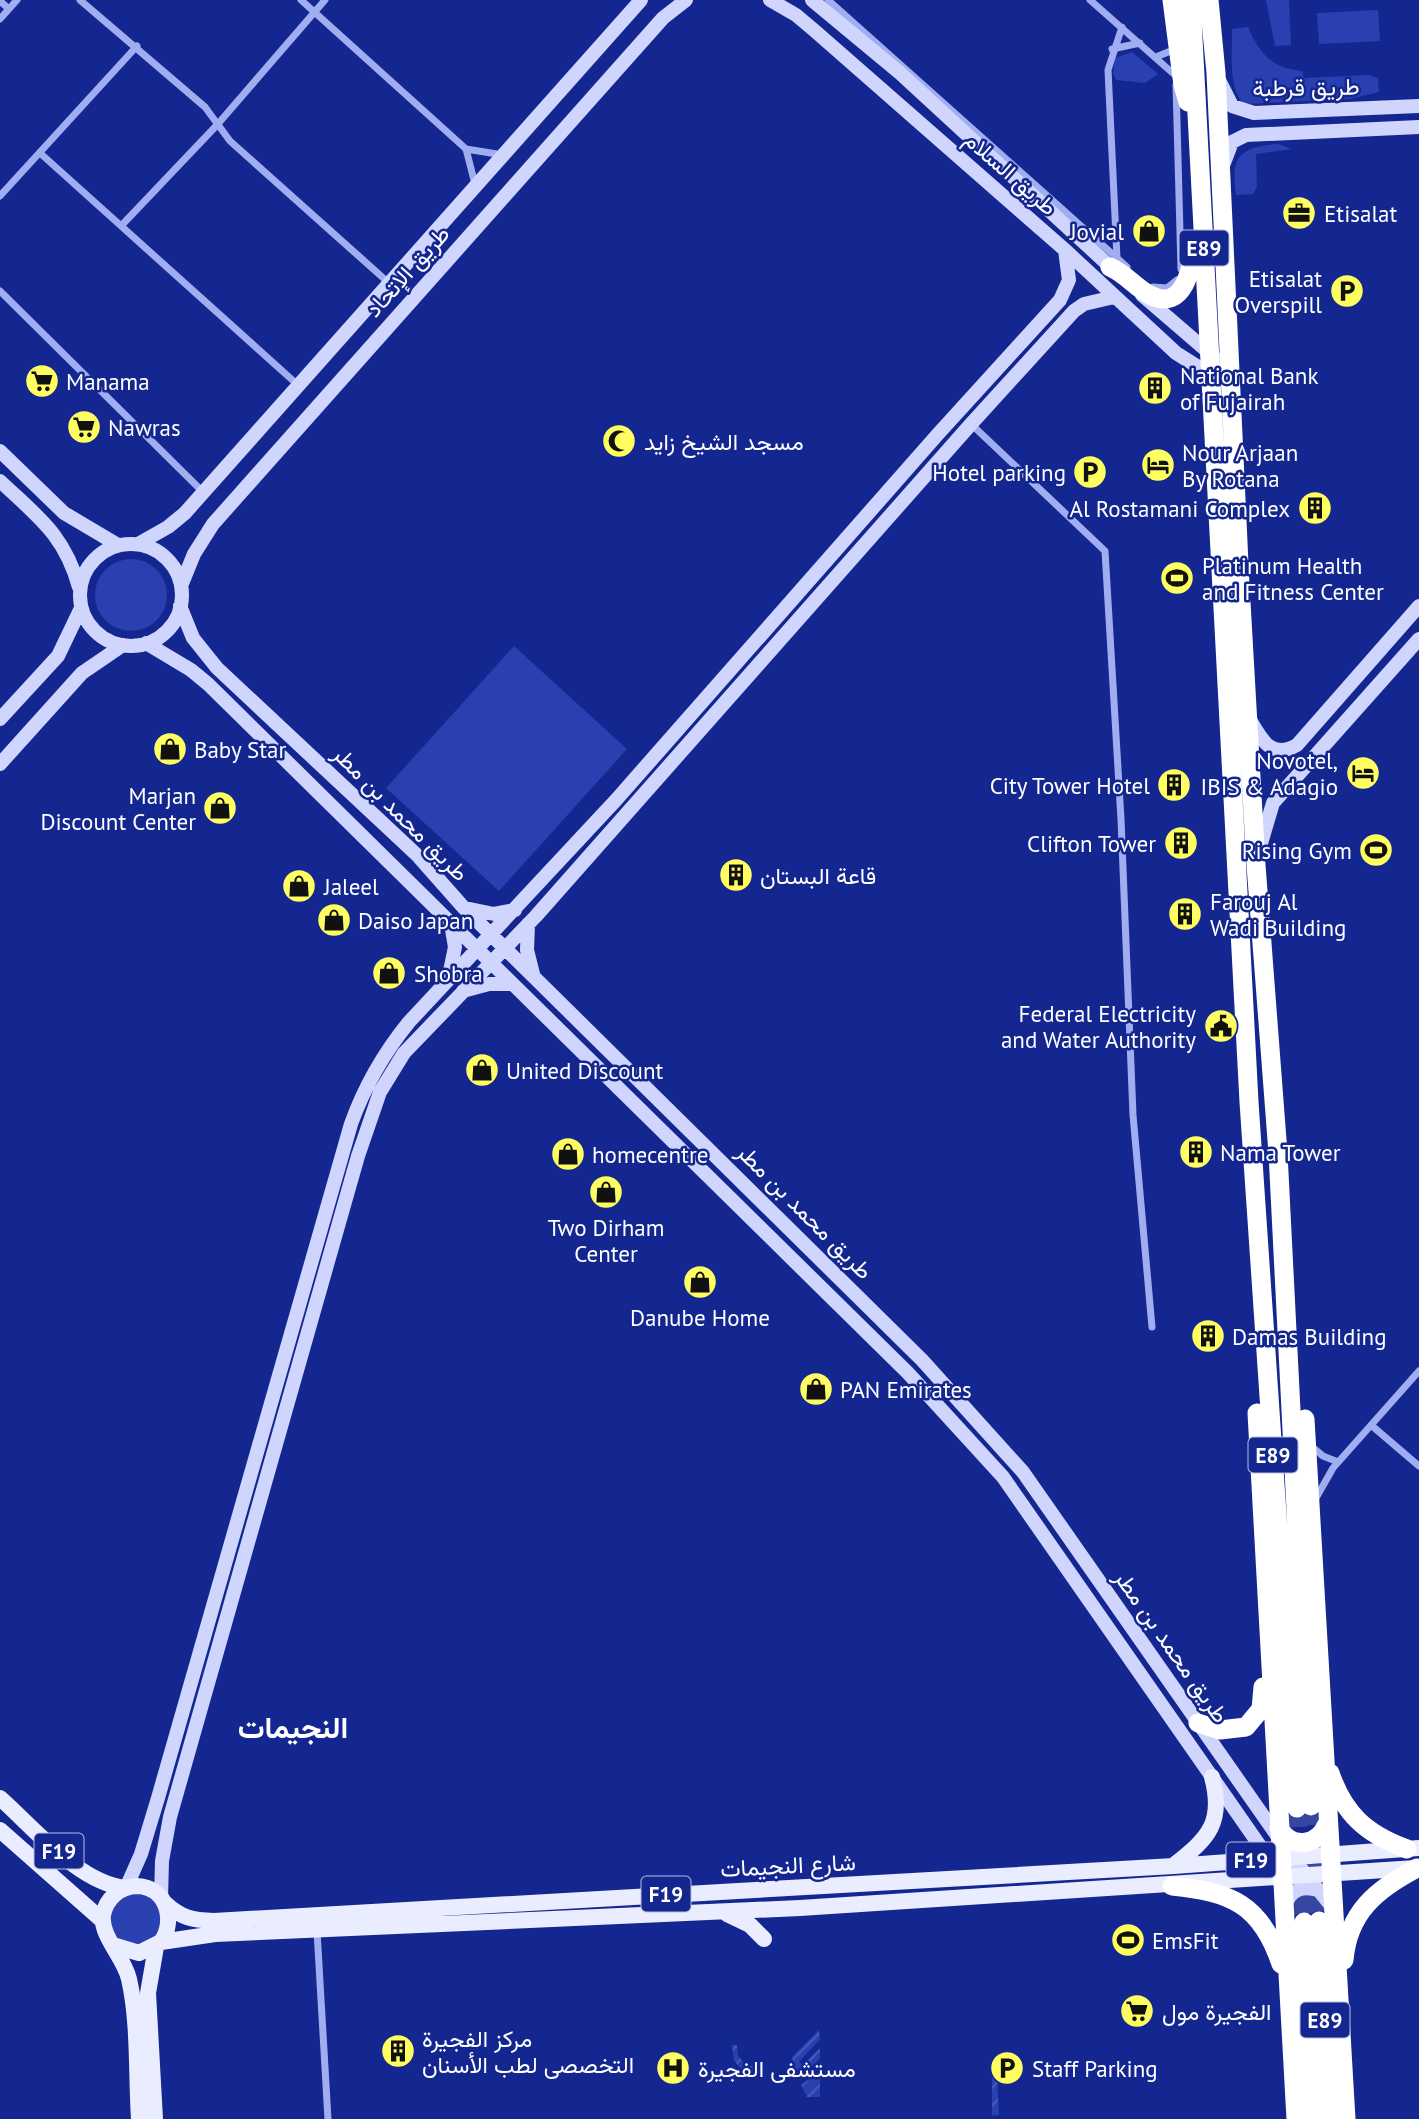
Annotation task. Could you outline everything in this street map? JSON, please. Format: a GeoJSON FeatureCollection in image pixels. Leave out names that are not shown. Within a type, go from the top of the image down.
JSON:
{"type":"FeatureCollection","features":[{"type":"Feature","properties":{"kind":"highway"},"geometry":{"type":"LineString","coordinates":[[1172,0],[1180,81],[1188,102],[1197,114]]}},
{"type":"Feature","properties":{"kind":"highway"},"geometry":{"type":"LineString","coordinates":[[1114,263],[1150,296],[1167,297],[1184,286],[1193,265],[1194,186],[1199,142],[1191,0]]}},
{"type":"Feature","properties":{"kind":"highway"},"geometry":{"type":"LineString","coordinates":[[1209,0],[1216,73]]}},
{"type":"Feature","properties":{"kind":"highway"},"geometry":{"type":"LineString","coordinates":[[1222,0],[1209,215],[1216,337],[1223,341],[1222,359]]}},
{"type":"Feature","properties":{"kind":"highway"},"geometry":{"type":"LineString","coordinates":[[1199,142],[1210,174]]}},
{"type":"Feature","properties":{"kind":"highway","name":"E89"},"geometry":{"type":"LineString","coordinates":[[1222,359],[1237,531],[1256,865],[1278,1153],[1304,1807],[1249,1102],[1212,392],[1222,359]]}},
{"type":"Feature","properties":{"kind":"highway"},"geometry":{"type":"LineString","coordinates":[[1212,392],[1215,383],[1224,385],[1232,514],[1237,531]]}},
{"type":"Feature","properties":{"kind":"highway"},"geometry":{"type":"LineString","coordinates":[[1249,1102],[1243,1119],[1245,1177],[1296,2119]]}},
{"type":"Feature","properties":{"kind":"highway"},"geometry":{"type":"LineString","coordinates":[[1278,1153],[1299,1332],[1323,1754],[1326,1873],[1319,1916],[1340,2020],[1346,2119]]}},
{"type":"Feature","properties":{"kind":"highway"},"geometry":{"type":"LineString","coordinates":[[1198,1723],[1220,1730],[1235,1730],[1256,1719],[1261,1709],[1269,1634]]}},
{"type":"Feature","properties":{"kind":"highway"},"geometry":{"type":"LineString","coordinates":[[1323,1754],[1340,1799],[1352,1817],[1387,1842],[1416,1858],[1378,1890],[1354,1920],[1347,1936],[1343,1958],[1345,1997],[1340,2020]]}},
{"type":"Feature","properties":{"kind":"highway"},"geometry":{"type":"LineString","coordinates":[[1279,1833],[1289,1840],[1304,1843],[1318,1838],[1326,1824]]}},
{"type":"Feature","properties":{"kind":"highway"},"geometry":{"type":"LineString","coordinates":[[1172,1886],[1223,1894],[1254,1914],[1280,1960],[1287,1983]]}},
{"type":"Feature","properties":{"kind":"highway","name":"E89"},"geometry":{"type":"LineString","coordinates":[[1314,2119],[1319,1916]]}},
{"type":"Feature","properties":{"kind":"highway","name":"E89"},"geometry":{"type":"LineString","coordinates":[[1319,1916],[1331,2119]]}},
{"type":"Feature","properties":{"kind":"main road"},"geometry":{"type":"LineString","coordinates":[[1174,1866],[1202,1843],[1211,1829],[1217,1807],[1212,1777]]}},
{"type":"Feature","properties":{"kind":"main road","name":"F19"},"geometry":{"type":"LineString","coordinates":[[0,1798],[85,1874],[107,1886],[148,1888],[163,1900]]}},
{"type":"Feature","properties":{"kind":"main road","name":"F19"},"geometry":{"type":"LineString","coordinates":[[0,1830],[103,1921],[106,1935],[116,1946],[133,1953],[159,1944]]}},
{"type":"Feature","properties":{"kind":"main road","name":"شارع النجيمات"},"geometry":{"type":"LineString","coordinates":[[159,1944],[215,1934],[722,1912],[1172,1886],[1281,1863],[1306,1875],[1416,1858]]}},
{"type":"Feature","properties":{"kind":"main road","name":"شارع النجيمات"},"geometry":{"type":"LineString","coordinates":[[163,1900],[180,1916],[192,1920],[214,1921],[1174,1866],[1281,1863],[1326,1873]]}},
{"type":"Feature","properties":{"kind":"main road"},"geometry":{"type":"LineString","coordinates":[[103,1921],[108,1903],[126,1888]]}},
{"type":"Feature","properties":{"kind":"main road"},"geometry":{"type":"LineString","coordinates":[[155,2119],[148,1993],[159,1944],[170,1920],[163,1900]]}},
{"type":"Feature","properties":{"kind":"main road"},"geometry":{"type":"LineString","coordinates":[[722,1912],[741,1919],[764,1939]]}},
{"type":"Feature","properties":{"kind":"main road"},"geometry":{"type":"LineString","coordinates":[[116,1946],[125,1967],[131,1994],[139,2119]]}},
{"type":"Feature","properties":{"kind":"street"},"geometry":{"type":"LineString","coordinates":[[0,19],[17,0]]}},
{"type":"Feature","properties":{"kind":"street"},"geometry":{"type":"LineString","coordinates":[[80,0],[137,46],[205,107],[230,141],[390,284]]}},
{"type":"Feature","properties":{"kind":"street"},"geometry":{"type":"LineString","coordinates":[[301,0],[466,149],[504,156]]}},
{"type":"Feature","properties":{"kind":"street"},"geometry":{"type":"LineString","coordinates":[[121,226],[217,125],[325,0]]}},
{"type":"Feature","properties":{"kind":"street","name":"طريق اﻹتحاد"},"geometry":{"type":"LineString","coordinates":[[138,544],[168,527],[203,492],[641,0]]}},
{"type":"Feature","properties":{"kind":"street","name":"طريق اﻹتحاد"},"geometry":{"type":"LineString","coordinates":[[181,586],[197,548],[213,524],[663,18],[686,0]]}},
{"type":"Feature","properties":{"kind":"street","name":"طريق السلام"},"geometry":{"type":"LineString","coordinates":[[770,0],[796,15],[1065,250],[1186,361],[1222,359]]}},
{"type":"Feature","properties":{"kind":"street","name":"طريق السلام"},"geometry":{"type":"LineString","coordinates":[[812,0],[965,128],[1222,359]]}},
{"type":"Feature","properties":{"kind":"street"},"geometry":{"type":"LineString","coordinates":[[828,0],[838,4],[965,128]]}},
{"type":"Feature","properties":{"kind":"street"},"geometry":{"type":"LineString","coordinates":[[1090,0],[1122,27],[1156,57],[1180,81],[1175,113],[1181,273],[1172,285],[1155,288],[1114,263],[1116,236],[1108,70],[1112,49],[1122,27]]}},
{"type":"Feature","properties":{"kind":"street"},"geometry":{"type":"LineString","coordinates":[[0,1],[9,9]]}},
{"type":"Feature","properties":{"kind":"street"},"geometry":{"type":"LineString","coordinates":[[1112,49],[1140,43]]}},
{"type":"Feature","properties":{"kind":"street"},"geometry":{"type":"LineString","coordinates":[[0,196],[137,46]]}},
{"type":"Feature","properties":{"kind":"street"},"geometry":{"type":"LineString","coordinates":[[1156,57],[1178,48]]}},
{"type":"Feature","properties":{"kind":"street","name":"طريق قرطبة"},"geometry":{"type":"LineString","coordinates":[[1216,73],[1232,106],[1244,111],[1337,111],[1419,106]]}},
{"type":"Feature","properties":{"kind":"street"},"geometry":{"type":"LineString","coordinates":[[1337,111],[1338,132]]}},
{"type":"Feature","properties":{"kind":"street","name":"طريق قرطبة"},"geometry":{"type":"LineString","coordinates":[[1210,174],[1233,142],[1246,135],[1419,127]]}},
{"type":"Feature","properties":{"kind":"street"},"geometry":{"type":"LineString","coordinates":[[466,149],[475,186]]}},
{"type":"Feature","properties":{"kind":"street"},"geometry":{"type":"LineString","coordinates":[[40,153],[299,386]]}},
{"type":"Feature","properties":{"kind":"street"},"geometry":{"type":"LineString","coordinates":[[126,1888],[141,1854],[172,1751],[351,1124],[366,1083],[387,1049],[447,980],[613,804],[1012,355],[1066,289],[1069,271],[1065,250]]}},
{"type":"Feature","properties":{"kind":"street"},"geometry":{"type":"LineString","coordinates":[[0,291],[203,492]]}},
{"type":"Feature","properties":{"kind":"street"},"geometry":{"type":"LineString","coordinates":[[163,1900],[162,1861],[170,1817],[358,1156],[380,1092],[404,1052],[528,924],[1020,369],[1084,304],[1114,297]]}},
{"type":"Feature","properties":{"kind":"street"},"geometry":{"type":"LineString","coordinates":[[1012,355],[1022,355],[1024,362],[1020,369]]}},
{"type":"Feature","properties":{"kind":"street"},"geometry":{"type":"LineString","coordinates":[[971,424],[1105,551],[1121,819],[1133,1115],[1152,1327]]}},
{"type":"Feature","properties":{"kind":"street"},"geometry":{"type":"LineString","coordinates":[[0,451],[64,513],[118,545]]}},
{"type":"Feature","properties":{"kind":"street"},"geometry":{"type":"LineString","coordinates":[[0,481],[62,542],[71,557],[85,619],[101,637],[123,645],[146,643],[172,625],[180,606],[181,586],[166,558],[138,544],[106,549],[88,566],[80,589]]}},
{"type":"Feature","properties":{"kind":"street"},"geometry":{"type":"LineString","coordinates":[[863,521],[862,532],[871,539]]}},
{"type":"Feature","properties":{"kind":"street","name":"طريق محمد بن مطر"},"geometry":{"type":"LineString","coordinates":[[180,606],[193,638],[217,667],[418,856],[464,908],[797,1233],[922,1360],[1023,1472],[1198,1723],[1279,1833]]}},
{"type":"Feature","properties":{"kind":"street"},"geometry":{"type":"LineString","coordinates":[[1247,715],[1263,743],[1280,751],[1297,745],[1321,721],[1419,606]]}},
{"type":"Feature","properties":{"kind":"street"},"geometry":{"type":"LineString","coordinates":[[1,714],[58,656],[81,608]]}},
{"type":"Feature","properties":{"kind":"street"},"geometry":{"type":"LineString","coordinates":[[759,639],[768,644],[762,661]]}},
{"type":"Feature","properties":{"kind":"street"},"geometry":{"type":"LineString","coordinates":[[1256,865],[1270,808],[1419,639]]}},
{"type":"Feature","properties":{"kind":"street","name":"طريق محمد بن مطر"},"geometry":{"type":"LineString","coordinates":[[146,643],[191,670],[208,684],[908,1373],[1003,1477],[1212,1777],[1281,1863]]}},
{"type":"Feature","properties":{"kind":"street"},"geometry":{"type":"LineString","coordinates":[[0,764],[82,673],[123,645]]}},
{"type":"Feature","properties":{"kind":"street"},"geometry":{"type":"LineString","coordinates":[[1321,721],[1320,736],[1329,740]]}},
{"type":"Feature","properties":{"kind":"street"},"geometry":{"type":"LineString","coordinates":[[613,804],[610,818],[619,821]]}},
{"type":"Feature","properties":{"kind":"street"},"geometry":{"type":"LineString","coordinates":[[464,908],[494,914],[515,910]]}},
{"type":"Feature","properties":{"kind":"street"},"geometry":{"type":"LineString","coordinates":[[447,980],[454,955],[450,923]]}},
{"type":"Feature","properties":{"kind":"street"},"geometry":{"type":"LineString","coordinates":[[528,924],[527,950],[534,977]]}},
{"type":"Feature","properties":{"kind":"street"},"geometry":{"type":"LineString","coordinates":[[459,993],[489,984],[511,984]]}},
{"type":"Feature","properties":{"kind":"street"},"geometry":{"type":"LineString","coordinates":[[1310,1516],[1323,1482],[1338,1462],[1419,1371]]}},
{"type":"Feature","properties":{"kind":"street"},"geometry":{"type":"LineString","coordinates":[[1371,1425],[1419,1466]]}},
{"type":"Feature","properties":{"kind":"street"},"geometry":{"type":"LineString","coordinates":[[1306,1438],[1318,1453],[1338,1462]]}},
{"type":"Feature","properties":{"kind":"street"},"geometry":{"type":"LineString","coordinates":[[1283,1912],[1293,1891],[1307,1887],[1326,1873]]}},
{"type":"Feature","properties":{"kind":"street"},"geometry":{"type":"LineString","coordinates":[[317,1929],[328,2119]]}},
{"type":"Feature","properties":{"kind":"shaded area"},"geometry":{"type":"Polygon","coordinates":[[[1266,0],[1289,0],[1291,45],[1275,46],[1266,0]]]}},
{"type":"Feature","properties":{"kind":"shaded area"},"geometry":{"type":"Polygon","coordinates":[[[1378,10],[1380,41],[1319,44],[1317,13],[1378,10]]]}},
{"type":"Feature","properties":{"kind":"shaded area"},"geometry":{"type":"Polygon","coordinates":[[[1248,27],[1257,45],[1268,58],[1282,67],[1302,71],[1304,78],[1368,75],[1378,78],[1379,92],[1349,99],[1245,104],[1239,98],[1233,80],[1232,29],[1248,27]]]}},
{"type":"Feature","properties":{"kind":"shaded area"},"geometry":{"type":"Polygon","coordinates":[[[1132,52],[1158,74],[1145,83],[1116,80],[1113,73],[1115,58],[1132,52]]]}},
{"type":"Feature","properties":{"kind":"shaded area"},"geometry":{"type":"Polygon","coordinates":[[[1278,144],[1292,149],[1256,154],[1257,187],[1253,194],[1236,195],[1235,171],[1240,156],[1255,148],[1278,144]]]}},
{"type":"Feature","properties":{"kind":"shaded area"},"geometry":{"type":"Polygon","coordinates":[[[131,559],[151,565],[161,575],[167,595],[161,615],[151,625],[131,631],[111,625],[101,615],[95,595],[101,575],[111,565],[131,559]]]}},
{"type":"Feature","properties":{"kind":"shaded area"},"geometry":{"type":"Polygon","coordinates":[[[514,646],[627,749],[499,891],[386,788],[514,646]]]}},
{"type":"Feature","properties":{"kind":"shaded area"},"geometry":{"type":"Polygon","coordinates":[[[136,1893],[155,1900],[162,1919],[155,1938],[136,1945],[117,1938],[110,1919],[117,1900],[136,1893]]]}},
{"type":"Feature","properties":{"kind":"shaded area"},"geometry":{"type":"Polygon","coordinates":[[[819,2030],[820,2039],[799,2062],[803,2065],[820,2048],[820,2058],[807,2071],[795,2071],[792,2057],[819,2030]]]}},
{"type":"Feature","properties":{"kind":"shaded area"},"geometry":{"type":"Polygon","coordinates":[[[732,2045],[737,2045],[738,2056],[747,2066],[758,2066],[758,2074],[746,2074],[734,2061],[732,2045]]]}},
{"type":"Feature","properties":{"kind":"shaded area"},"geometry":{"type":"Polygon","coordinates":[[[820,2071],[820,2097],[807,2097],[801,2085],[820,2071]]]}},
{"type":"Feature","properties":{"kind":"shaded area"},"geometry":{"type":"Polygon","coordinates":[[[992,2075],[997,2075],[999,2115],[992,2116],[992,2075]]]}},
{"type":"Feature","properties":{"kind":"tunnel"},"geometry":{"type":"LineString","coordinates":[[1311,1806],[1319,1921]]}},
{"type":"Feature","properties":{"kind":"tunnel"},"geometry":{"type":"LineString","coordinates":[[1297,1808],[1304,1922]]}},
{"type":"Feature","properties":{"kind":"place","name":"Etisalat"},"geometry":{"type":"Point","coordinates":[1299,213]}},
{"type":"Feature","properties":{"kind":"place","name":"Jovial"},"geometry":{"type":"Point","coordinates":[1149,231]}},
{"type":"Feature","properties":{"kind":"place","name":"Etisalat Overspill"},"geometry":{"type":"Point","coordinates":[1347,291]}},
{"type":"Feature","properties":{"kind":"place","name":"Manama"},"geometry":{"type":"Point","coordinates":[42,381]}},
{"type":"Feature","properties":{"kind":"place","name":"National Bank of Fujairah"},"geometry":{"type":"Point","coordinates":[1155,388]}},
{"type":"Feature","properties":{"kind":"place","name":"Nawras"},"geometry":{"type":"Point","coordinates":[84,427]}},
{"type":"Feature","properties":{"kind":"place","name":"مسجد الشيخ زايد"},"geometry":{"type":"Point","coordinates":[619,441]}},
{"type":"Feature","properties":{"kind":"place","name":"Nour Arjaan By Rotana"},"geometry":{"type":"Point","coordinates":[1158,465]}},
{"type":"Feature","properties":{"kind":"place","name":"Hotel parking"},"geometry":{"type":"Point","coordinates":[1090,472]}},
{"type":"Feature","properties":{"kind":"place","name":"Al Rostamani Complex"},"geometry":{"type":"Point","coordinates":[1315,508]}},
{"type":"Feature","properties":{"kind":"place","name":"Platinum Health and Fitness Center"},"geometry":{"type":"Point","coordinates":[1177,578]}},
{"type":"Feature","properties":{"kind":"place","name":"Baby Star"},"geometry":{"type":"Point","coordinates":[170,749]}},
{"type":"Feature","properties":{"kind":"place","name":"Novotel, IBIS & Adagio"},"geometry":{"type":"Point","coordinates":[1363,773]}},
{"type":"Feature","properties":{"kind":"place","name":"City Tower Hotel"},"geometry":{"type":"Point","coordinates":[1174,785]}},
{"type":"Feature","properties":{"kind":"place","name":"Marjan Discount Center"},"geometry":{"type":"Point","coordinates":[220,808]}},
{"type":"Feature","properties":{"kind":"place","name":"Clifton Tower"},"geometry":{"type":"Point","coordinates":[1181,843]}},
{"type":"Feature","properties":{"kind":"place","name":"Rising Gym"},"geometry":{"type":"Point","coordinates":[1376,850]}},
{"type":"Feature","properties":{"kind":"place","name":"قاعة البستان"},"geometry":{"type":"Point","coordinates":[736,875]}},
{"type":"Feature","properties":{"kind":"place","name":"Jaleel"},"geometry":{"type":"Point","coordinates":[299,886]}},
{"type":"Feature","properties":{"kind":"place","name":"Farouj Al Wadi Building"},"geometry":{"type":"Point","coordinates":[1185,914]}},
{"type":"Feature","properties":{"kind":"place","name":"Daiso Japan"},"geometry":{"type":"Point","coordinates":[334,920]}},
{"type":"Feature","properties":{"kind":"place","name":"Shobra"},"geometry":{"type":"Point","coordinates":[389,973]}},
{"type":"Feature","properties":{"kind":"place","name":"Federal Electricity and Water Authority"},"geometry":{"type":"Point","coordinates":[1221,1026]}},
{"type":"Feature","properties":{"kind":"place","name":"United Discount"},"geometry":{"type":"Point","coordinates":[482,1070]}},
{"type":"Feature","properties":{"kind":"place","name":"Nama Tower"},"geometry":{"type":"Point","coordinates":[1196,1152]}},
{"type":"Feature","properties":{"kind":"place","name":"homecentre"},"geometry":{"type":"Point","coordinates":[568,1154]}},
{"type":"Feature","properties":{"kind":"place","name":"Two Dirham Center"},"geometry":{"type":"Point","coordinates":[606,1192]}},
{"type":"Feature","properties":{"kind":"place","name":"Danube Home"},"geometry":{"type":"Point","coordinates":[700,1282]}},
{"type":"Feature","properties":{"kind":"place","name":"Damas Building"},"geometry":{"type":"Point","coordinates":[1208,1336]}},
{"type":"Feature","properties":{"kind":"place","name":"PAN Emirates"},"geometry":{"type":"Point","coordinates":[816,1389]}},
{"type":"Feature","properties":{"kind":"place","name":"EmsFit"},"geometry":{"type":"Point","coordinates":[1128,1940]}},
{"type":"Feature","properties":{"kind":"place","name":"الفجيرة مول"},"geometry":{"type":"Point","coordinates":[1137,2011]}},
{"type":"Feature","properties":{"kind":"place","name":"مركز الفجيرة التخصصى لطب الأسنان"},"geometry":{"type":"Point","coordinates":[398,2051]}},
{"type":"Feature","properties":{"kind":"place","name":"مستشفى الفجيرة"},"geometry":{"type":"Point","coordinates":[673,2068]}},
{"type":"Feature","properties":{"kind":"place","name":"Staff Parking"},"geometry":{"type":"Point","coordinates":[1007,2068]}},
{"type":"Feature","properties":{"kind":"district","name":"النجيمات"},"geometry":{"type":"Point","coordinates":[293,1726]}}]}
